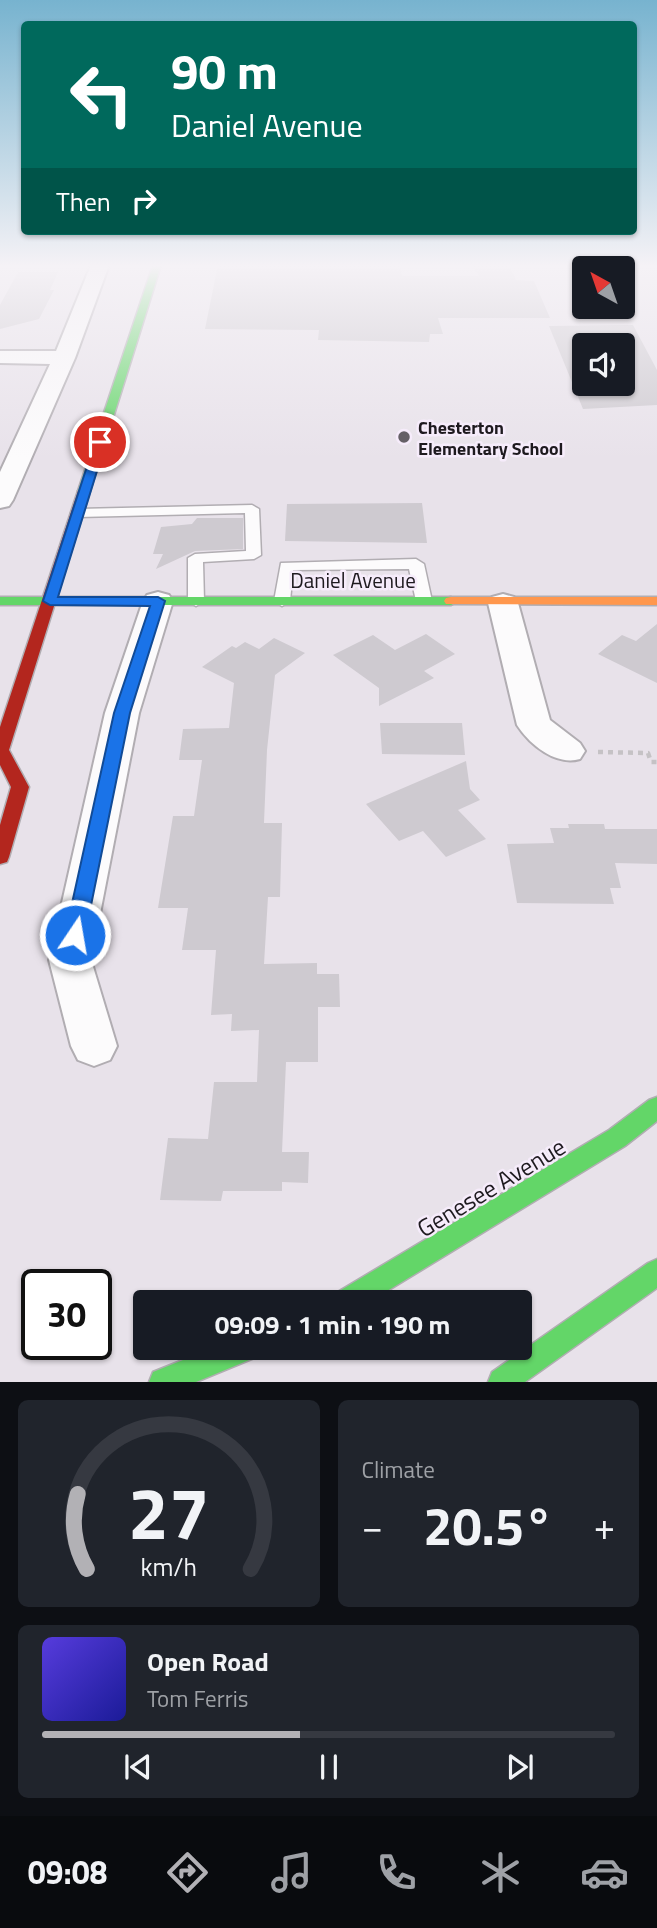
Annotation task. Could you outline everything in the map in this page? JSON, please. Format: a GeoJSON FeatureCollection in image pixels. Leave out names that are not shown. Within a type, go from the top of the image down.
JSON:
{"type":"FeatureCollection","features":[{"type":"Feature","properties":{"kind":"main road"},"geometry":{"type":"LineString","coordinates":[[0,857],[20,787],[1,752],[136,329]]}},
{"type":"Feature","properties":{"kind":"main road","name":"Daniel Avenue"},"geometry":{"type":"LineString","coordinates":[[0,601],[657,601]]}},
{"type":"Feature","properties":{"kind":"main road","name":"Genesee Avenue"},"geometry":{"type":"LineString","coordinates":[[365,1290],[617,1138],[657,1107]]}},
{"type":"Feature","properties":{"kind":"main road"},"geometry":{"type":"LineString","coordinates":[[502,1382],[657,1272]]}},
{"type":"Feature","properties":{"kind":"main road"},"geometry":{"type":"LineString","coordinates":[[163,1382],[215,1360]]}},
{"type":"Feature","properties":{"kind":"street"},"geometry":{"type":"LineString","coordinates":[[0,500],[75,329]]}},
{"type":"Feature","properties":{"kind":"street"},"geometry":{"type":"LineString","coordinates":[[0,357],[64,358]]}},
{"type":"Feature","properties":{"kind":"street"},"geometry":{"type":"LineString","coordinates":[[94,1046],[70,960],[122,713],[158,601]]}},
{"type":"Feature","properties":{"kind":"street"},"geometry":{"type":"LineString","coordinates":[[503,603],[534,724],[567,751]]}},
{"type":"Feature","properties":{"kind":"lane"},"geometry":{"type":"LineString","coordinates":[[78,513],[253,509],[254,555],[195,558],[196,601]]}},
{"type":"Feature","properties":{"kind":"lane"},"geometry":{"type":"LineString","coordinates":[[282,601],[286,566],[416,564],[424,601]]}},
{"type":"Feature","properties":{"kind":"path"},"geometry":{"type":"LineString","coordinates":[[567,751],[648,753],[651,762],[657,762]]}},
{"type":"Feature","properties":{"kind":"building"},"geometry":{"type":"Polygon","coordinates":[[[261,329],[442,329],[443,334],[430,334],[429,342],[318,340],[319,330],[261,329]]]}},
{"type":"Feature","properties":{"kind":"building"},"geometry":{"type":"Polygon","coordinates":[[[550,329],[635,329],[657,370],[657,405],[583,409],[578,396],[635,396],[635,333],[572,333],[572,382],[550,329]]]}},
{"type":"Feature","properties":{"kind":"building"},"geometry":{"type":"Polygon","coordinates":[[[422,503],[427,543],[285,541],[287,504],[422,503]]]}},
{"type":"Feature","properties":{"kind":"building"},"geometry":{"type":"Polygon","coordinates":[[[197,518],[243,518],[243,549],[195,551],[156,569],[163,554],[153,554],[161,527],[192,524],[197,518]]]}},
{"type":"Feature","properties":{"kind":"building"},"geometry":{"type":"Polygon","coordinates":[[[657,624],[657,683],[598,654],[622,635],[636,641],[657,624]]]}},
{"type":"Feature","properties":{"kind":"building"},"geometry":{"type":"Polygon","coordinates":[[[426,634],[455,654],[424,671],[434,678],[379,706],[379,688],[333,655],[373,635],[395,650],[426,634]]]}},
{"type":"Feature","properties":{"kind":"building"},"geometry":{"type":"Polygon","coordinates":[[[274,638],[305,653],[275,675],[267,750],[264,823],[282,823],[280,897],[268,897],[264,964],[317,963],[317,974],[339,974],[340,1007],[318,1007],[318,1062],[286,1062],[282,1152],[309,1152],[308,1183],[282,1182],[282,1191],[223,1191],[221,1201],[160,1200],[168,1138],[208,1139],[214,1082],[257,1082],[259,1030],[231,1031],[232,1014],[211,1015],[216,950],[182,950],[188,908],[158,908],[173,816],[194,816],[202,760],[179,760],[183,729],[229,728],[234,683],[202,667],[232,646],[236,648],[245,642],[259,649],[274,638]]]}},
{"type":"Feature","properties":{"kind":"building"},"geometry":{"type":"Polygon","coordinates":[[[380,723],[462,723],[465,755],[382,754],[380,723]]]}},
{"type":"Feature","properties":{"kind":"building"},"geometry":{"type":"Polygon","coordinates":[[[466,761],[470,789],[480,800],[458,810],[486,839],[446,857],[423,831],[399,841],[366,804],[466,761]]]}},
{"type":"Feature","properties":{"kind":"building"},"geometry":{"type":"Polygon","coordinates":[[[568,824],[604,824],[605,829],[657,829],[657,864],[615,863],[621,888],[610,888],[614,904],[517,903],[507,844],[554,843],[550,828],[569,828],[568,824]]]}},
{"type":"Feature","properties":{"kind":"traffic: fast"},"geometry":{"type":"LineString","coordinates":[[84,491],[136,329]]}},
{"type":"Feature","properties":{"kind":"traffic: fast"},"geometry":{"type":"LineString","coordinates":[[0,601],[451,601]]}},
{"type":"Feature","properties":{"kind":"traffic: fast"},"geometry":{"type":"LineString","coordinates":[[365,1290],[617,1138],[657,1107]]}},
{"type":"Feature","properties":{"kind":"traffic: fast"},"geometry":{"type":"LineString","coordinates":[[502,1382],[657,1272]]}},
{"type":"Feature","properties":{"kind":"traffic: fast"},"geometry":{"type":"LineString","coordinates":[[163,1382],[215,1360]]}},
{"type":"Feature","properties":{"kind":"traffic: slow"},"geometry":{"type":"LineString","coordinates":[[451,601],[657,601]]}},
{"type":"Feature","properties":{"kind":"traffic: jam"},"geometry":{"type":"LineString","coordinates":[[0,752],[84,491]]}},
{"type":"Feature","properties":{"kind":"traffic: jam"},"geometry":{"type":"LineString","coordinates":[[0,857],[20,787],[1,751]]}},
{"type":"Feature","properties":{"kind":"place","name":"Chesterton Elementary School"},"geometry":{"type":"Point","coordinates":[404,437]}},
{"type":"Feature","properties":{"kind":"route"},"geometry":{"type":"LineString","coordinates":[[75,935],[122,713],[158,601],[50,601],[100,442]]}}]}
